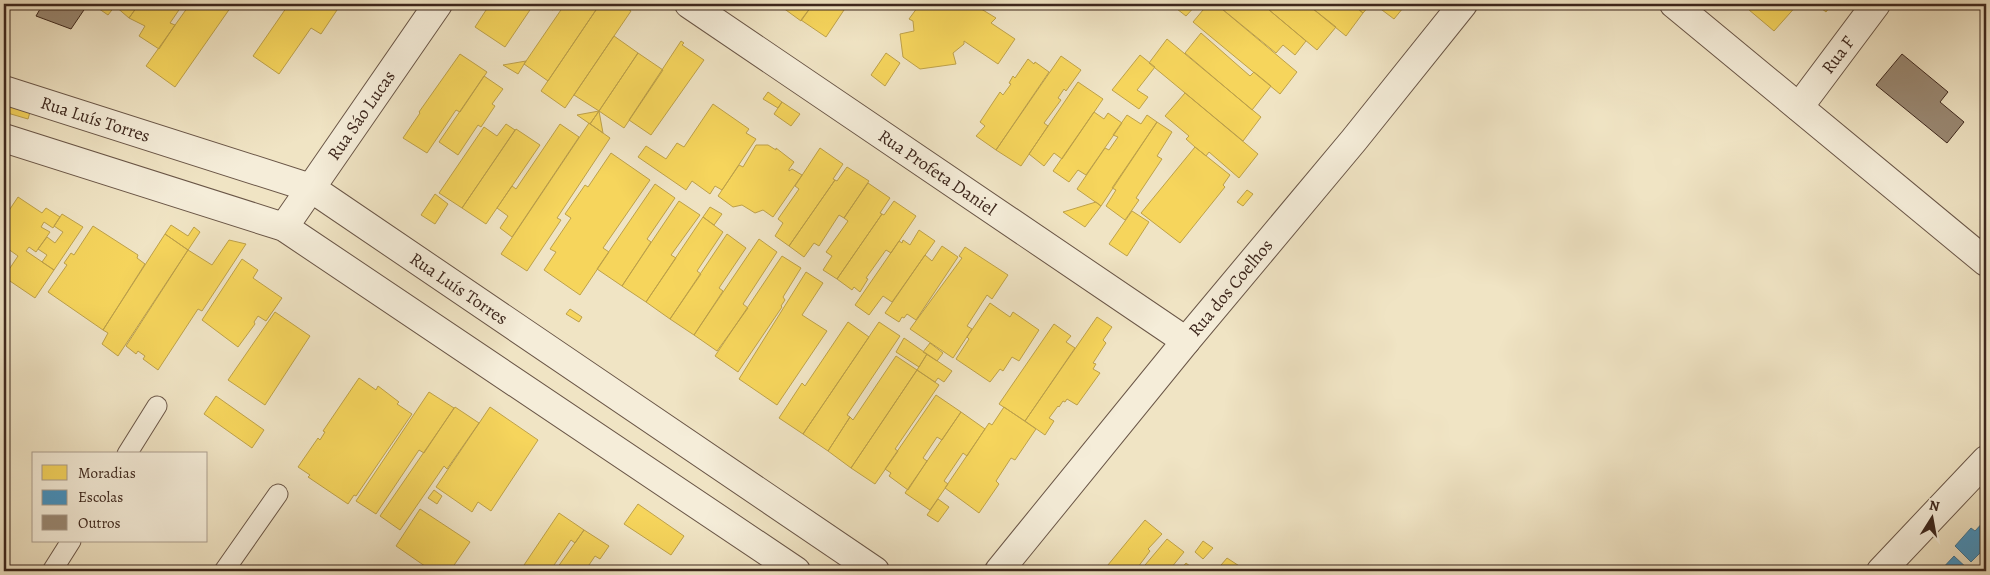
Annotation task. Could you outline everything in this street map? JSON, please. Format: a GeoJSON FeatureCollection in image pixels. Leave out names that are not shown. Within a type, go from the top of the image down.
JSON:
{"type":"FeatureCollection","features":[{"type":"Feature","properties":{"kind":"street","name":"Rua Sáo Lucas"},"geometry":{"type":"LineString","coordinates":[[284,227],[438,4]]}},
{"type":"Feature","properties":{"kind":"street","name":"Rua Profeta Daniel"},"geometry":{"type":"LineString","coordinates":[[689,4],[1186,341]]}},
{"type":"Feature","properties":{"kind":"street","name":"Rua dos Coelhos"},"geometry":{"type":"LineString","coordinates":[[999,571],[1186,341],[1354,140],[1463,4]]}},
{"type":"Feature","properties":{"kind":"street"},"geometry":{"type":"LineString","coordinates":[[1674,4],[1986,262]]}},
{"type":"Feature","properties":{"kind":"street","name":"Rua F"},"geometry":{"type":"LineString","coordinates":[[1799,107],[1876,4]]}},
{"type":"Feature","properties":{"kind":"street","name":"Rua Luís Torres"},"geometry":{"type":"LineString","coordinates":[[4,90],[311,188],[874,571]]}},
{"type":"Feature","properties":{"kind":"street"},"geometry":{"type":"LineString","coordinates":[[4,138],[284,227],[796,571]]}},
{"type":"Feature","properties":{"kind":"street"},"geometry":{"type":"LineString","coordinates":[[1881,571],[1986,460]]}},
{"type":"Feature","properties":{"kind":"lane"},"geometry":{"type":"LineString","coordinates":[[128,452],[157,406]]}},
{"type":"Feature","properties":{"kind":"lane"},"geometry":{"type":"LineString","coordinates":[[224,571],[278,494]]}},
{"type":"Feature","properties":{"kind":"lane"},"geometry":{"type":"LineString","coordinates":[[52,571],[70,542]]}},
{"type":"Feature","properties":{"kind":"building: Moradias"},"geometry":{"type":"Polygon","coordinates":[[[92,4],[139,4],[129,18],[115,6],[108,15],[92,4]]]}},
{"type":"Feature","properties":{"kind":"building: Moradias"},"geometry":{"type":"Polygon","coordinates":[[[139,4],[183,4],[170,23],[175,25],[159,49],[139,36],[145,26],[129,18],[139,4]]]}},
{"type":"Feature","properties":{"kind":"building: Moradias"},"geometry":{"type":"Polygon","coordinates":[[[190,4],[233,4],[175,87],[146,66],[190,4]]]}},
{"type":"Feature","properties":{"kind":"building: Moradias"},"geometry":{"type":"Polygon","coordinates":[[[289,4],[341,4],[321,34],[311,28],[279,74],[253,56],[289,4]]]}},
{"type":"Feature","properties":{"kind":"building: Moradias"},"geometry":{"type":"Polygon","coordinates":[[[490,4],[534,4],[505,47],[475,27],[490,4]]]}},
{"type":"Feature","properties":{"kind":"building: Moradias"},"geometry":{"type":"Polygon","coordinates":[[[543,4],[557,4],[553,10],[543,4]]]}},
{"type":"Feature","properties":{"kind":"building: Moradias"},"geometry":{"type":"Polygon","coordinates":[[[565,4],[600,4],[548,81],[524,64],[565,4]]]}},
{"type":"Feature","properties":{"kind":"building: Moradias"},"geometry":{"type":"Polygon","coordinates":[[[600,4],[620,4],[631,11],[565,108],[541,91],[600,4]]]}},
{"type":"Feature","properties":{"kind":"building: Moradias"},"geometry":{"type":"Polygon","coordinates":[[[780,4],[813,4],[801,21],[780,4]]]}},
{"type":"Feature","properties":{"kind":"building: Moradias"},"geometry":{"type":"Polygon","coordinates":[[[813,4],[848,4],[826,37],[801,20],[813,4]]]}},
{"type":"Feature","properties":{"kind":"building: Moradias"},"geometry":{"type":"Polygon","coordinates":[[[920,4],[973,4],[996,18],[991,23],[1015,39],[998,64],[964,41],[964,44],[953,53],[956,64],[920,69],[903,57],[900,34],[914,31],[913,21],[909,19],[920,4]]]}},
{"type":"Feature","properties":{"kind":"building: Moradias"},"geometry":{"type":"Polygon","coordinates":[[[1182,4],[1197,4],[1186,16],[1177,9],[1182,4]]]}},
{"type":"Feature","properties":{"kind":"building: Moradias"},"geometry":{"type":"Polygon","coordinates":[[[1208,4],[1216,4],[1297,72],[1280,94],[1193,22],[1208,4]]]}},
{"type":"Feature","properties":{"kind":"building: Moradias"},"geometry":{"type":"Polygon","coordinates":[[[1216,4],[1262,4],[1306,41],[1295,55],[1283,45],[1276,53],[1216,4]]]}},
{"type":"Feature","properties":{"kind":"building: Moradias"},"geometry":{"type":"Polygon","coordinates":[[[1262,4],[1307,4],[1336,27],[1317,50],[1262,4]]]}},
{"type":"Feature","properties":{"kind":"building: Moradias"},"geometry":{"type":"Polygon","coordinates":[[[1307,4],[1352,4],[1363,13],[1346,36],[1307,4]]]}},
{"type":"Feature","properties":{"kind":"building: Moradias"},"geometry":{"type":"Polygon","coordinates":[[[1352,4],[1371,4],[1363,13],[1352,4]]]}},
{"type":"Feature","properties":{"kind":"building: Moradias"},"geometry":{"type":"Polygon","coordinates":[[[1374,4],[1398,4],[1403,8],[1394,19],[1374,4]]]}},
{"type":"Feature","properties":{"kind":"building: Moradias"},"geometry":{"type":"Polygon","coordinates":[[[1742,4],[1798,4],[1774,31],[1742,4]]]}},
{"type":"Feature","properties":{"kind":"building: Moradias"},"geometry":{"type":"Polygon","coordinates":[[[1816,4],[1832,4],[1826,12],[1816,4]]]}},
{"type":"Feature","properties":{"kind":"building: Moradias"},"geometry":{"type":"Polygon","coordinates":[[[1201,33],[1250,76],[1254,72],[1271,86],[1252,110],[1185,53],[1201,33]]]}},
{"type":"Feature","properties":{"kind":"building: Moradias"},"geometry":{"type":"Polygon","coordinates":[[[614,36],[638,53],[599,111],[574,95],[614,36]]]}},
{"type":"Feature","properties":{"kind":"building: Moradias"},"geometry":{"type":"Polygon","coordinates":[[[1167,39],[1261,117],[1243,141],[1149,63],[1167,39]]]}},
{"type":"Feature","properties":{"kind":"building: Moradias"},"geometry":{"type":"Polygon","coordinates":[[[681,41],[684,43],[682,45],[704,60],[651,135],[629,120],[681,41]]]}},
{"type":"Feature","properties":{"kind":"building: Moradias"},"geometry":{"type":"Polygon","coordinates":[[[638,53],[663,70],[624,128],[599,111],[638,53]]]}},
{"type":"Feature","properties":{"kind":"building: Moradias"},"geometry":{"type":"Polygon","coordinates":[[[886,53],[900,63],[885,86],[871,75],[886,53]]]}},
{"type":"Feature","properties":{"kind":"building: Moradias"},"geometry":{"type":"Polygon","coordinates":[[[460,54],[487,72],[460,112],[456,110],[427,153],[403,138],[460,54]]]}},
{"type":"Feature","properties":{"kind":"building: Moradias"},"geometry":{"type":"Polygon","coordinates":[[[1140,55],[1155,67],[1137,90],[1148,97],[1139,109],[1112,90],[1140,55]]]}},
{"type":"Feature","properties":{"kind":"building: Moradias"},"geometry":{"type":"Polygon","coordinates":[[[1061,56],[1081,70],[1066,91],[1064,89],[1058,98],[1061,100],[1044,123],[1048,126],[1021,166],[996,150],[1061,56]]]}},
{"type":"Feature","properties":{"kind":"building: Moradias"},"geometry":{"type":"Polygon","coordinates":[[[1028,59],[1049,72],[996,150],[976,136],[985,126],[980,122],[1000,92],[1003,95],[1011,84],[1009,83],[1013,76],[1015,78],[1028,59]]]}},
{"type":"Feature","properties":{"kind":"building: Moradias"},"geometry":{"type":"Polygon","coordinates":[[[526,61],[518,74],[503,65],[526,61]]]}},
{"type":"Feature","properties":{"kind":"building: Moradias"},"geometry":{"type":"Polygon","coordinates":[[[484,76],[503,89],[492,104],[495,106],[481,127],[478,125],[458,155],[439,142],[484,76]]]}},
{"type":"Feature","properties":{"kind":"building: Moradias"},"geometry":{"type":"Polygon","coordinates":[[[1078,82],[1103,99],[1062,159],[1054,153],[1044,166],[1029,154],[1078,82]]]}},
{"type":"Feature","properties":{"kind":"building: Moradias"},"geometry":{"type":"Polygon","coordinates":[[[768,92],[782,102],[778,108],[763,99],[768,92]]]}},
{"type":"Feature","properties":{"kind":"building: Moradias"},"geometry":{"type":"Polygon","coordinates":[[[1185,93],[1258,154],[1239,178],[1209,152],[1206,156],[1195,147],[1186,139],[1189,136],[1165,116],[1185,93]]]}},
{"type":"Feature","properties":{"kind":"building: Moradias"},"geometry":{"type":"Polygon","coordinates":[[[4,97],[32,105],[28,119],[4,112],[4,97]]]}},
{"type":"Feature","properties":{"kind":"building: Moradias"},"geometry":{"type":"Polygon","coordinates":[[[782,102],[800,114],[791,126],[774,114],[782,102]]]}},
{"type":"Feature","properties":{"kind":"building: Moradias"},"geometry":{"type":"Polygon","coordinates":[[[713,104],[749,129],[746,133],[756,139],[722,190],[715,186],[710,194],[692,181],[686,190],[638,157],[646,146],[666,159],[677,143],[684,147],[713,104]]]}},
{"type":"Feature","properties":{"kind":"building: Moradias"},"geometry":{"type":"Polygon","coordinates":[[[599,111],[590,124],[577,115],[599,111]]]}},
{"type":"Feature","properties":{"kind":"building: Moradias"},"geometry":{"type":"Polygon","coordinates":[[[599,111],[603,133],[590,124],[599,111]]]}},
{"type":"Feature","properties":{"kind":"building: Moradias"},"geometry":{"type":"Polygon","coordinates":[[[1094,112],[1104,119],[1108,113],[1122,123],[1086,175],[1078,170],[1069,182],[1053,171],[1094,112]]]}},
{"type":"Feature","properties":{"kind":"building: Moradias"},"geometry":{"type":"Polygon","coordinates":[[[1127,115],[1141,124],[1147,115],[1157,122],[1101,206],[1077,189],[1105,148],[1109,150],[1118,137],[1113,135],[1127,115]]]}},
{"type":"Feature","properties":{"kind":"building: Moradias"},"geometry":{"type":"Polygon","coordinates":[[[1157,122],[1172,132],[1157,156],[1162,159],[1136,198],[1139,200],[1125,220],[1106,206],[1116,190],[1112,188],[1157,122]]]}},
{"type":"Feature","properties":{"kind":"building: Moradias"},"geometry":{"type":"Polygon","coordinates":[[[589,123],[610,138],[557,218],[561,220],[527,271],[501,254],[589,123]]]}},
{"type":"Feature","properties":{"kind":"building: Moradias"},"geometry":{"type":"Polygon","coordinates":[[[506,124],[515,130],[462,208],[439,193],[484,127],[497,136],[506,124]]]}},
{"type":"Feature","properties":{"kind":"building: Moradias"},"geometry":{"type":"Polygon","coordinates":[[[560,124],[579,137],[512,237],[500,228],[508,216],[497,208],[512,186],[516,189],[560,124]]]}},
{"type":"Feature","properties":{"kind":"building: Moradias"},"geometry":{"type":"Polygon","coordinates":[[[516,129],[540,145],[486,224],[462,208],[516,129]]]}},
{"type":"Feature","properties":{"kind":"building: Moradias"},"geometry":{"type":"Polygon","coordinates":[[[756,145],[768,145],[776,150],[776,148],[794,162],[789,171],[792,169],[802,175],[773,217],[763,210],[755,213],[742,205],[733,207],[718,196],[739,165],[743,167],[756,145]]]}},
{"type":"Feature","properties":{"kind":"building: Moradias"},"geometry":{"type":"Polygon","coordinates":[[[1195,147],[1230,175],[1223,185],[1225,187],[1180,243],[1141,213],[1195,147]]]}},
{"type":"Feature","properties":{"kind":"building: Moradias"},"geometry":{"type":"Polygon","coordinates":[[[820,148],[843,164],[833,179],[835,180],[789,246],[775,236],[783,223],[778,219],[799,189],[795,186],[820,148]]]}},
{"type":"Feature","properties":{"kind":"building: Moradias"},"geometry":{"type":"Polygon","coordinates":[[[611,153],[650,180],[603,248],[609,252],[580,295],[544,270],[556,252],[550,249],[571,218],[565,214],[585,185],[588,187],[611,153]]]}},
{"type":"Feature","properties":{"kind":"building: Moradias"},"geometry":{"type":"Polygon","coordinates":[[[847,167],[869,181],[844,218],[839,215],[819,246],[814,243],[804,257],[789,246],[835,180],[837,181],[847,167]]]}},
{"type":"Feature","properties":{"kind":"building: Moradias"},"geometry":{"type":"Polygon","coordinates":[[[868,183],[890,198],[880,213],[882,214],[837,279],[823,270],[832,256],[826,252],[848,221],[844,218],[868,183]]]}},
{"type":"Feature","properties":{"kind":"building: Moradias"},"geometry":{"type":"Polygon","coordinates":[[[655,184],[675,198],[647,239],[651,242],[622,286],[597,269],[655,184]]]}},
{"type":"Feature","properties":{"kind":"building: Moradias"},"geometry":{"type":"Polygon","coordinates":[[[1247,190],[1253,194],[1243,206],[1237,202],[1247,190]]]}},
{"type":"Feature","properties":{"kind":"building: Moradias"},"geometry":{"type":"Polygon","coordinates":[[[435,194],[448,204],[435,224],[421,215],[435,194]]]}},
{"type":"Feature","properties":{"kind":"building: Moradias"},"geometry":{"type":"Polygon","coordinates":[[[18,197],[42,213],[46,208],[60,217],[53,228],[44,222],[41,227],[50,232],[36,252],[29,247],[26,251],[54,270],[35,298],[4,277],[18,256],[4,246],[4,218],[18,197]]]}},
{"type":"Feature","properties":{"kind":"building: Moradias"},"geometry":{"type":"Polygon","coordinates":[[[679,201],[700,215],[671,255],[676,258],[646,302],[622,286],[679,201]]]}},
{"type":"Feature","properties":{"kind":"building: Moradias"},"geometry":{"type":"Polygon","coordinates":[[[894,201],[916,216],[891,253],[886,250],[866,278],[868,279],[860,292],[854,287],[852,290],[837,279],[882,214],[884,215],[894,201]]]}},
{"type":"Feature","properties":{"kind":"building: Moradias"},"geometry":{"type":"Polygon","coordinates":[[[1096,202],[1101,206],[1085,227],[1063,212],[1096,202]]]}},
{"type":"Feature","properties":{"kind":"building: Moradias"},"geometry":{"type":"Polygon","coordinates":[[[710,207],[722,214],[714,225],[703,217],[710,207]]]}},
{"type":"Feature","properties":{"kind":"building: Moradias"},"geometry":{"type":"Polygon","coordinates":[[[1132,211],[1149,222],[1127,256],[1109,244],[1132,211]]]}},
{"type":"Feature","properties":{"kind":"building: Moradias"},"geometry":{"type":"Polygon","coordinates":[[[62,214],[83,227],[54,270],[42,262],[47,255],[38,249],[47,237],[55,243],[63,232],[54,226],[62,214]]]}},
{"type":"Feature","properties":{"kind":"building: Moradias"},"geometry":{"type":"Polygon","coordinates":[[[703,217],[723,232],[697,271],[701,274],[670,319],[646,302],[703,217]]]}},
{"type":"Feature","properties":{"kind":"building: Moradias"},"geometry":{"type":"Polygon","coordinates":[[[171,225],[188,236],[194,227],[200,232],[188,250],[165,234],[171,225]]]}},
{"type":"Feature","properties":{"kind":"building: Moradias"},"geometry":{"type":"Polygon","coordinates":[[[93,226],[138,255],[137,258],[145,264],[103,330],[48,292],[67,265],[64,263],[71,253],[74,255],[93,226]]]}},
{"type":"Feature","properties":{"kind":"building: Moradias"},"geometry":{"type":"Polygon","coordinates":[[[919,230],[935,241],[892,302],[883,296],[869,315],[855,305],[899,241],[902,243],[903,240],[910,245],[919,230]]]}},
{"type":"Feature","properties":{"kind":"building: Moradias"},"geometry":{"type":"Polygon","coordinates":[[[165,234],[188,250],[118,356],[102,344],[108,333],[103,330],[165,234]]]}},
{"type":"Feature","properties":{"kind":"building: Moradias"},"geometry":{"type":"Polygon","coordinates":[[[727,234],[746,248],[719,288],[723,291],[694,335],[670,319],[727,234]]]}},
{"type":"Feature","properties":{"kind":"building: Moradias"},"geometry":{"type":"Polygon","coordinates":[[[759,239],[777,252],[743,304],[748,308],[717,351],[694,335],[759,239]]]}},
{"type":"Feature","properties":{"kind":"building: Moradias"},"geometry":{"type":"Polygon","coordinates":[[[229,240],[246,244],[202,311],[198,309],[158,370],[143,359],[145,356],[138,351],[136,354],[126,346],[188,250],[212,265],[229,240]]]}},
{"type":"Feature","properties":{"kind":"building: Moradias"},"geometry":{"type":"Polygon","coordinates":[[[942,246],[958,257],[916,320],[907,314],[899,322],[885,313],[925,255],[932,261],[942,246]]]}},
{"type":"Feature","properties":{"kind":"building: Moradias"},"geometry":{"type":"Polygon","coordinates":[[[965,247],[1008,275],[992,299],[987,295],[967,326],[972,329],[953,358],[910,329],[962,258],[959,256],[965,247]]]}},
{"type":"Feature","properties":{"kind":"building: Moradias"},"geometry":{"type":"Polygon","coordinates":[[[782,256],[801,268],[783,297],[785,300],[782,307],[738,372],[715,356],[782,256]]]}},
{"type":"Feature","properties":{"kind":"building: Moradias"},"geometry":{"type":"Polygon","coordinates":[[[242,259],[258,270],[253,278],[282,298],[266,321],[258,316],[254,322],[255,324],[238,347],[202,320],[242,259]]]}},
{"type":"Feature","properties":{"kind":"building: Moradias"},"geometry":{"type":"Polygon","coordinates":[[[806,272],[823,283],[802,315],[827,331],[777,405],[739,379],[806,272]]]}},
{"type":"Feature","properties":{"kind":"building: Moradias"},"geometry":{"type":"Polygon","coordinates":[[[990,303],[1010,317],[1013,312],[1039,330],[1019,361],[1012,357],[1003,371],[1000,369],[990,382],[956,359],[969,339],[967,337],[990,303]]]}},
{"type":"Feature","properties":{"kind":"building: Moradias"},"geometry":{"type":"Polygon","coordinates":[[[570,309],[582,317],[579,322],[566,314],[570,309]]]}},
{"type":"Feature","properties":{"kind":"building: Moradias"},"geometry":{"type":"Polygon","coordinates":[[[275,312],[310,336],[265,405],[228,380],[275,312]]]}},
{"type":"Feature","properties":{"kind":"building: Moradias"},"geometry":{"type":"Polygon","coordinates":[[[1097,317],[1112,327],[1103,340],[1106,343],[1093,363],[1096,364],[1093,369],[1100,373],[1077,405],[1067,399],[1058,406],[1049,418],[1054,421],[1045,435],[1025,421],[1097,317]]]}},
{"type":"Feature","properties":{"kind":"building: Moradias"},"geometry":{"type":"Polygon","coordinates":[[[848,322],[869,337],[803,434],[779,418],[802,383],[805,386],[848,322]]]}},
{"type":"Feature","properties":{"kind":"building: Moradias"},"geometry":{"type":"Polygon","coordinates":[[[879,322],[900,336],[847,415],[850,417],[828,451],[803,434],[879,322]]]}},
{"type":"Feature","properties":{"kind":"building: Moradias"},"geometry":{"type":"Polygon","coordinates":[[[1054,324],[1071,336],[1066,342],[1075,348],[1025,421],[999,404],[1054,324]]]}},
{"type":"Feature","properties":{"kind":"building: Moradias"},"geometry":{"type":"Polygon","coordinates":[[[904,338],[927,354],[919,367],[896,352],[904,338]]]}},
{"type":"Feature","properties":{"kind":"building: Moradias"},"geometry":{"type":"Polygon","coordinates":[[[930,343],[943,353],[937,361],[923,352],[930,343]]]}},
{"type":"Feature","properties":{"kind":"building: Moradias"},"geometry":{"type":"Polygon","coordinates":[[[927,354],[952,371],[944,382],[938,378],[935,382],[917,370],[927,354]]]}},
{"type":"Feature","properties":{"kind":"building: Moradias"},"geometry":{"type":"Polygon","coordinates":[[[896,356],[917,370],[851,468],[828,451],[850,417],[853,420],[896,356]]]}},
{"type":"Feature","properties":{"kind":"building: Moradias"},"geometry":{"type":"Polygon","coordinates":[[[917,370],[939,385],[895,449],[898,451],[875,484],[851,468],[917,370]]]}},
{"type":"Feature","properties":{"kind":"building: Moradias"},"geometry":{"type":"Polygon","coordinates":[[[359,378],[376,390],[378,386],[399,402],[397,404],[412,414],[356,496],[354,495],[348,504],[308,477],[310,475],[298,467],[318,438],[320,440],[325,432],[323,431],[359,378]]]}},
{"type":"Feature","properties":{"kind":"building: Moradias"},"geometry":{"type":"Polygon","coordinates":[[[429,392],[454,408],[424,453],[419,450],[376,514],[356,501],[429,392]]]}},
{"type":"Feature","properties":{"kind":"building: Moradias"},"geometry":{"type":"Polygon","coordinates":[[[936,395],[961,412],[942,440],[937,437],[923,458],[927,461],[908,490],[889,476],[891,473],[885,469],[936,395]]]}},
{"type":"Feature","properties":{"kind":"building: Moradias"},"geometry":{"type":"Polygon","coordinates":[[[216,396],[264,430],[252,448],[204,414],[216,396]]]}},
{"type":"Feature","properties":{"kind":"building: Moradias"},"geometry":{"type":"Polygon","coordinates":[[[455,407],[479,423],[447,469],[444,466],[400,530],[380,516],[455,407]]]}},
{"type":"Feature","properties":{"kind":"building: Moradias"},"geometry":{"type":"Polygon","coordinates":[[[490,407],[538,440],[491,511],[478,502],[472,512],[436,487],[490,407]]]}},
{"type":"Feature","properties":{"kind":"building: Moradias"},"geometry":{"type":"Polygon","coordinates":[[[1004,407],[1036,429],[1015,460],[1011,458],[996,481],[999,484],[979,513],[945,488],[989,423],[992,425],[1004,407]]]}},
{"type":"Feature","properties":{"kind":"building: Moradias"},"geometry":{"type":"Polygon","coordinates":[[[961,412],[985,429],[967,456],[963,453],[944,481],[948,484],[930,510],[905,493],[961,412]]]}},
{"type":"Feature","properties":{"kind":"building: Moradias"},"geometry":{"type":"Polygon","coordinates":[[[434,490],[442,496],[437,504],[428,498],[434,490]]]}},
{"type":"Feature","properties":{"kind":"building: Moradias"},"geometry":{"type":"Polygon","coordinates":[[[938,499],[949,507],[938,522],[927,515],[938,499]]]}},
{"type":"Feature","properties":{"kind":"building: Moradias"},"geometry":{"type":"Polygon","coordinates":[[[638,504],[684,536],[671,555],[624,524],[638,504]]]}},
{"type":"Feature","properties":{"kind":"building: Moradias"},"geometry":{"type":"Polygon","coordinates":[[[420,509],[470,542],[450,571],[432,571],[396,546],[420,509]]]}},
{"type":"Feature","properties":{"kind":"building: Moradias"},"geometry":{"type":"Polygon","coordinates":[[[559,513],[584,530],[575,543],[571,540],[550,571],[520,571],[559,513]]]}},
{"type":"Feature","properties":{"kind":"building: Moradias"},"geometry":{"type":"Polygon","coordinates":[[[1145,520],[1162,534],[1148,549],[1150,551],[1135,571],[1103,571],[1145,520]]]}},
{"type":"Feature","properties":{"kind":"building: Moradias"},"geometry":{"type":"Polygon","coordinates":[[[584,530],[609,546],[600,559],[595,556],[585,571],[555,571],[584,530]]]}},
{"type":"Feature","properties":{"kind":"building: Moradias"},"geometry":{"type":"Polygon","coordinates":[[[1167,539],[1184,552],[1171,568],[1172,571],[1140,571],[1167,539]]]}},
{"type":"Feature","properties":{"kind":"building: Moradias"},"geometry":{"type":"Polygon","coordinates":[[[1203,541],[1213,548],[1203,559],[1195,552],[1203,541]]]}},
{"type":"Feature","properties":{"kind":"building: Moradias"},"geometry":{"type":"Polygon","coordinates":[[[1227,558],[1247,571],[1216,571],[1227,558]]]}},
{"type":"Feature","properties":{"kind":"building: Moradias"},"geometry":{"type":"Polygon","coordinates":[[[1186,563],[1196,571],[1179,571],[1186,563]]]}},
{"type":"Feature","properties":{"kind":"building: Escolas"},"geometry":{"type":"Polygon","coordinates":[[[1986,519],[1986,547],[1971,562],[1955,546],[1971,528],[1975,531],[1986,519]]]}},
{"type":"Feature","properties":{"kind":"building: Escolas"},"geometry":{"type":"Polygon","coordinates":[[[1954,556],[1970,571],[1940,571],[1954,556]]]}},
{"type":"Feature","properties":{"kind":"building: Outros"},"geometry":{"type":"Polygon","coordinates":[[[43,4],[88,4],[71,29],[36,16],[43,4]]]}},
{"type":"Feature","properties":{"kind":"building: Outros"},"geometry":{"type":"Polygon","coordinates":[[[1902,54],[1948,92],[1940,102],[1964,122],[1947,143],[1876,85],[1902,54]]]}}]}
